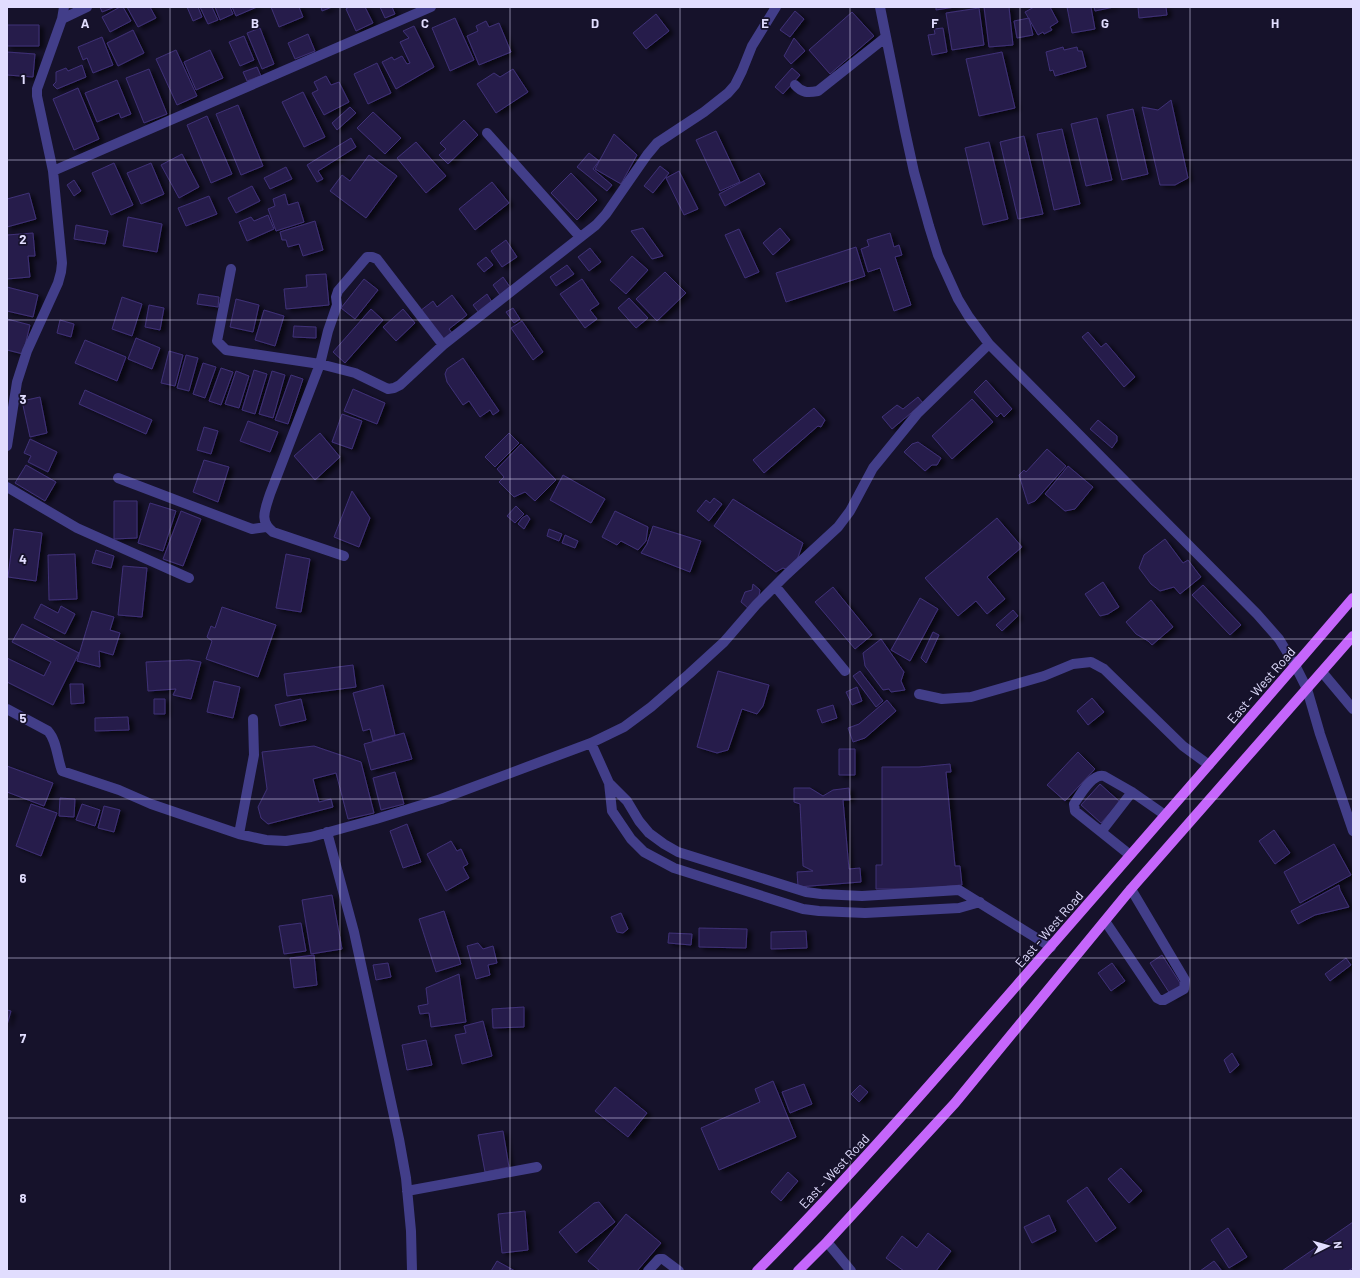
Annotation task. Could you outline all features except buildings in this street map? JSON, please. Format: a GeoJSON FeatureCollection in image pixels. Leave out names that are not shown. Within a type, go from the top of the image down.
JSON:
{"type":"FeatureCollection","features":[{"type":"Feature","properties":{"kind":"main road","name":"East - West Road"},"geometry":{"type":"LineString","coordinates":[[757,1271],[797,1231],[869,1154],[940,1075],[1353,598]]}},
{"type":"Feature","properties":{"kind":"main road"},"geometry":{"type":"LineString","coordinates":[[798,1271],[827,1242],[955,1102],[1131,889],[1353,636]]}},
{"type":"Feature","properties":{"kind":"street"},"geometry":{"type":"LineString","coordinates":[[7,446],[18,382],[27,352],[58,283],[61,272],[62,263],[53,171],[37,96],[37,89],[62,19],[64,7]]}},
{"type":"Feature","properties":{"kind":"street"},"geometry":{"type":"LineString","coordinates":[[62,19],[87,7]]}},
{"type":"Feature","properties":{"kind":"street"},"geometry":{"type":"LineString","coordinates":[[53,171],[431,7]]}},
{"type":"Feature","properties":{"kind":"street"},"geometry":{"type":"LineString","coordinates":[[231,269],[217,341],[226,350],[320,364],[355,373],[388,389],[394,388],[400,385],[443,345],[596,224],[606,214],[657,143],[704,112],[728,93],[735,85],[752,46],[776,7]]}},
{"type":"Feature","properties":{"kind":"street"},"geometry":{"type":"LineString","coordinates":[[880,7],[912,165],[936,248],[958,299],[989,344],[1257,614],[1279,639],[1307,689],[1320,734],[1353,831]]}},
{"type":"Feature","properties":{"kind":"street"},"geometry":{"type":"LineString","coordinates":[[795,85],[800,90],[808,93],[818,91],[886,37]]}},
{"type":"Feature","properties":{"kind":"street"},"geometry":{"type":"LineString","coordinates":[[487,133],[580,237]]}},
{"type":"Feature","properties":{"kind":"street"},"geometry":{"type":"LineString","coordinates":[[344,556],[273,532],[266,526],[264,519],[265,509],[270,494],[320,364],[328,331],[337,305],[336,297],[338,291],[366,257],[377,259],[443,345]]}},
{"type":"Feature","properties":{"kind":"street"},"geometry":{"type":"LineString","coordinates":[[7,709],[48,731],[52,736],[58,763],[62,771],[119,790],[151,804],[238,834],[266,840],[286,840],[311,837],[441,799],[591,743],[624,727],[651,707],[724,642],[756,605],[838,527],[850,511],[873,468],[917,414],[989,344]]}},
{"type":"Feature","properties":{"kind":"street"},"geometry":{"type":"LineString","coordinates":[[118,478],[252,529],[266,526]]}},
{"type":"Feature","properties":{"kind":"street"},"geometry":{"type":"LineString","coordinates":[[7,487],[78,528],[189,578]]}},
{"type":"Feature","properties":{"kind":"street"},"geometry":{"type":"LineString","coordinates":[[775,586],[845,671]]}},
{"type":"Feature","properties":{"kind":"street"},"geometry":{"type":"LineString","coordinates":[[919,694],[942,700],[972,697],[1044,676],[1073,664],[1091,662],[1104,669],[1183,746],[1209,765]]}},
{"type":"Feature","properties":{"kind":"street"},"geometry":{"type":"LineString","coordinates":[[1322,672],[1353,709]]}},
{"type":"Feature","properties":{"kind":"street"},"geometry":{"type":"LineString","coordinates":[[238,834],[254,756],[253,719]]}},
{"type":"Feature","properties":{"kind":"street"},"geometry":{"type":"LineString","coordinates":[[591,743],[609,783],[612,811],[631,839],[644,852],[674,868],[803,909],[819,911],[865,912],[959,908],[980,902]]}},
{"type":"Feature","properties":{"kind":"street"},"geometry":{"type":"LineString","coordinates":[[1130,856],[1073,808],[1074,804],[1087,786],[1097,776],[1104,776],[1132,792],[1165,815]]}},
{"type":"Feature","properties":{"kind":"street"},"geometry":{"type":"LineString","coordinates":[[609,783],[627,802],[639,821],[649,833],[678,852],[806,892],[862,896],[959,890],[1051,947]]}},
{"type":"Feature","properties":{"kind":"street"},"geometry":{"type":"LineString","coordinates":[[1101,832],[1132,792]]}},
{"type":"Feature","properties":{"kind":"street"},"geometry":{"type":"LineString","coordinates":[[327,832],[354,932],[399,1139],[407,1191],[411,1231],[412,1271]]}},
{"type":"Feature","properties":{"kind":"street"},"geometry":{"type":"LineString","coordinates":[[758,894],[763,879]]}},
{"type":"Feature","properties":{"kind":"street"},"geometry":{"type":"LineString","coordinates":[[1105,921],[1157,998],[1164,1000],[1184,989],[1185,980],[1131,889]]}},
{"type":"Feature","properties":{"kind":"street"},"geometry":{"type":"LineString","coordinates":[[407,1191],[537,1167]]}},
{"type":"Feature","properties":{"kind":"street"},"geometry":{"type":"LineString","coordinates":[[827,1242],[851,1271]]}},
{"type":"Feature","properties":{"kind":"street"},"geometry":{"type":"LineString","coordinates":[[648,1271],[659,1259],[663,1259],[680,1271]]}}]}
